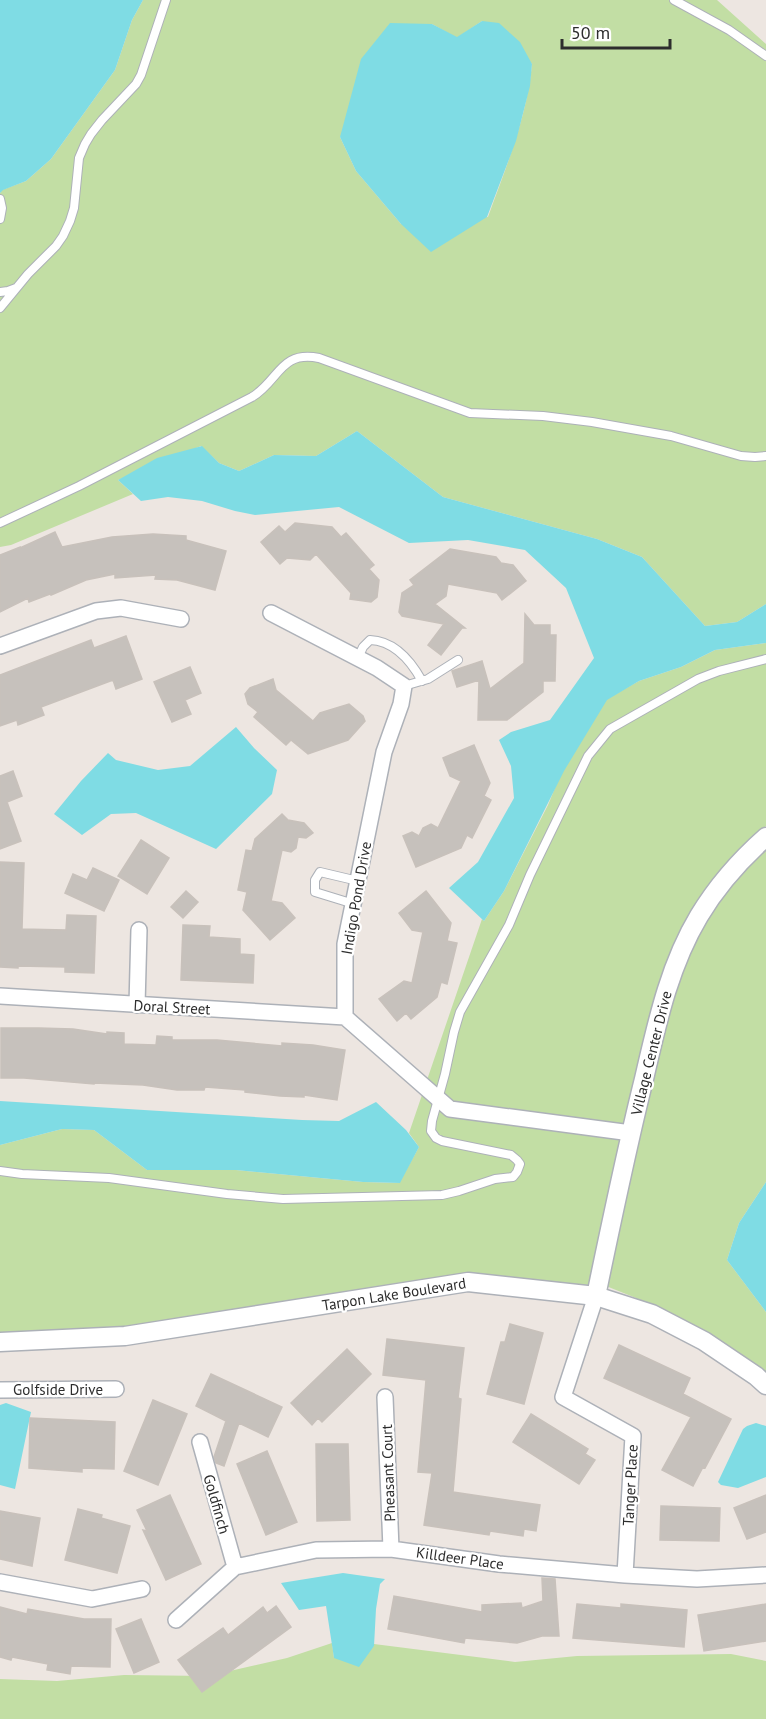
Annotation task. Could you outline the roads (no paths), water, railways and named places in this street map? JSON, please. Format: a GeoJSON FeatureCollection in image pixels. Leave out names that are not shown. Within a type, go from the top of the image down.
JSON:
{"type":"FeatureCollection","features":[{"type":"Feature","properties":{"kind":"street"},"geometry":{"type":"LineString","coordinates":[[0,646],[96,611],[121,608],[181,619]]}},
{"type":"Feature","properties":{"kind":"street"},"geometry":{"type":"LineString","coordinates":[[271,613],[377,668],[404,686]]}},
{"type":"Feature","properties":{"kind":"street","name":"Indigo Pond Drive"},"geometry":{"type":"LineString","coordinates":[[345,1017],[345,944],[384,752],[401,704],[404,686]]}},
{"type":"Feature","properties":{"kind":"street","name":"Village Center Drive"},"geometry":{"type":"LineString","coordinates":[[596,1296],[631,1133],[665,995],[675,965],[684,943],[714,893],[748,853],[766,837]]}},
{"type":"Feature","properties":{"kind":"street"},"geometry":{"type":"LineString","coordinates":[[137,1005],[139,930]]}},
{"type":"Feature","properties":{"kind":"street","name":"Doral Street"},"geometry":{"type":"LineString","coordinates":[[0,996],[345,1017]]}},
{"type":"Feature","properties":{"kind":"street"},"geometry":{"type":"LineString","coordinates":[[345,1017],[450,1109],[631,1133]]}},
{"type":"Feature","properties":{"kind":"street","name":"Tarpon Lake Boulevard"},"geometry":{"type":"LineString","coordinates":[[0,1342],[125,1336],[468,1282],[596,1296],[652,1314],[704,1341],[766,1385]]}},
{"type":"Feature","properties":{"kind":"street","name":"Tanger Place"},"geometry":{"type":"LineString","coordinates":[[596,1296],[563,1397],[633,1436],[625,1575]]}},
{"type":"Feature","properties":{"kind":"street","name":"Golfside Drive"},"geometry":{"type":"LineString","coordinates":[[0,1389],[116,1389]]}},
{"type":"Feature","properties":{"kind":"street","name":"Pheasant Court"},"geometry":{"type":"LineString","coordinates":[[385,1397],[391,1549]]}},
{"type":"Feature","properties":{"kind":"street","name":"Goldfinch"},"geometry":{"type":"LineString","coordinates":[[200,1442],[235,1567]]}},
{"type":"Feature","properties":{"kind":"street","name":"Killdeer Place"},"geometry":{"type":"LineString","coordinates":[[235,1567],[316,1550],[391,1549],[499,1564],[697,1580],[766,1575]]}},
{"type":"Feature","properties":{"kind":"street"},"geometry":{"type":"LineString","coordinates":[[176,1620],[235,1567]]}},
{"type":"Feature","properties":{"kind":"street"},"geometry":{"type":"LineString","coordinates":[[0,1582],[92,1599],[142,1589]]}},
{"type":"Feature","properties":{"kind":"lane"},"geometry":{"type":"LineString","coordinates":[[0,307],[34,267],[56,246],[70,221],[74,208],[79,158],[85,144],[102,120],[136,84],[166,0]]}},
{"type":"Feature","properties":{"kind":"lane"},"geometry":{"type":"LineString","coordinates":[[674,0],[729,30],[766,56]]}},
{"type":"Feature","properties":{"kind":"lane"},"geometry":{"type":"LineString","coordinates":[[0,199],[2,208],[0,219]]}},
{"type":"Feature","properties":{"kind":"lane"},"geometry":{"type":"LineString","coordinates":[[0,292],[16,288]]}},
{"type":"Feature","properties":{"kind":"lane"},"geometry":{"type":"LineString","coordinates":[[0,299],[0,307]]}},
{"type":"Feature","properties":{"kind":"lane"},"geometry":{"type":"LineString","coordinates":[[0,523],[79,486],[252,398],[262,391],[287,362],[307,355],[470,414],[543,416],[592,422],[671,436],[741,456],[766,456]]}},
{"type":"Feature","properties":{"kind":"lane"},"geometry":{"type":"LineString","coordinates":[[358,658],[363,647],[370,640],[378,640],[390,645],[405,656],[422,681]]}},
{"type":"Feature","properties":{"kind":"lane"},"geometry":{"type":"LineString","coordinates":[[0,1171],[109,1178],[227,1194],[284,1199],[442,1195],[513,1176],[520,1164],[511,1155],[442,1141],[436,1138],[431,1131],[453,1032],[460,1012],[509,925],[567,798],[596,745],[610,729],[698,679],[766,659]]}},
{"type":"Feature","properties":{"kind":"lane"},"geometry":{"type":"LineString","coordinates":[[404,686],[428,679],[458,660]]}},
{"type":"Feature","properties":{"kind":"lane"},"geometry":{"type":"LineString","coordinates":[[354,904],[315,892],[315,880],[320,872],[358,880]]}},
{"type":"Feature","properties":{"kind":"water"},"geometry":{"type":"Polygon","coordinates":[[[0,0],[143,0],[132,20],[115,70],[51,159],[26,181],[0,193],[0,0]]]}},
{"type":"Feature","properties":{"kind":"water"},"geometry":{"type":"Polygon","coordinates":[[[482,21],[499,23],[520,42],[532,64],[530,86],[516,141],[487,217],[431,252],[401,224],[356,171],[340,137],[361,59],[390,23],[432,24],[457,37],[482,21]]]}},
{"type":"Feature","properties":{"kind":"water"},"geometry":{"type":"Polygon","coordinates":[[[357,431],[443,497],[597,539],[642,557],[705,626],[737,622],[766,604],[766,643],[715,650],[681,667],[639,681],[607,700],[564,771],[504,891],[484,921],[449,888],[478,862],[514,798],[511,766],[499,740],[511,732],[550,720],[594,658],[566,588],[525,550],[468,540],[409,543],[339,507],[255,515],[202,501],[168,497],[141,501],[118,480],[157,458],[202,446],[219,463],[239,471],[274,455],[316,456],[357,431]]]}},
{"type":"Feature","properties":{"kind":"water"},"geometry":{"type":"Polygon","coordinates":[[[236,727],[277,770],[272,794],[216,849],[136,813],[111,814],[82,835],[54,814],[108,753],[116,760],[158,770],[190,766],[236,727]]]}},
{"type":"Feature","properties":{"kind":"water"},"geometry":{"type":"Polygon","coordinates":[[[0,1101],[339,1121],[376,1102],[406,1130],[419,1147],[400,1183],[363,1182],[236,1170],[147,1170],[94,1130],[62,1129],[0,1145],[0,1101]]]}},
{"type":"Feature","properties":{"kind":"water"},"geometry":{"type":"Polygon","coordinates":[[[766,1182],[766,1312],[727,1260],[739,1223],[766,1182]]]}},
{"type":"Feature","properties":{"kind":"water"},"geometry":{"type":"Polygon","coordinates":[[[6,1403],[31,1412],[15,1489],[0,1485],[0,1405],[6,1403]]]}},
{"type":"Feature","properties":{"kind":"water"},"geometry":{"type":"Polygon","coordinates":[[[756,1423],[766,1426],[766,1477],[738,1488],[721,1485],[718,1482],[743,1429],[756,1423]]]}},
{"type":"Feature","properties":{"kind":"water"},"geometry":{"type":"Polygon","coordinates":[[[343,1573],[385,1579],[380,1584],[374,1646],[359,1667],[334,1658],[326,1606],[299,1610],[281,1583],[343,1573]]]}}]}
